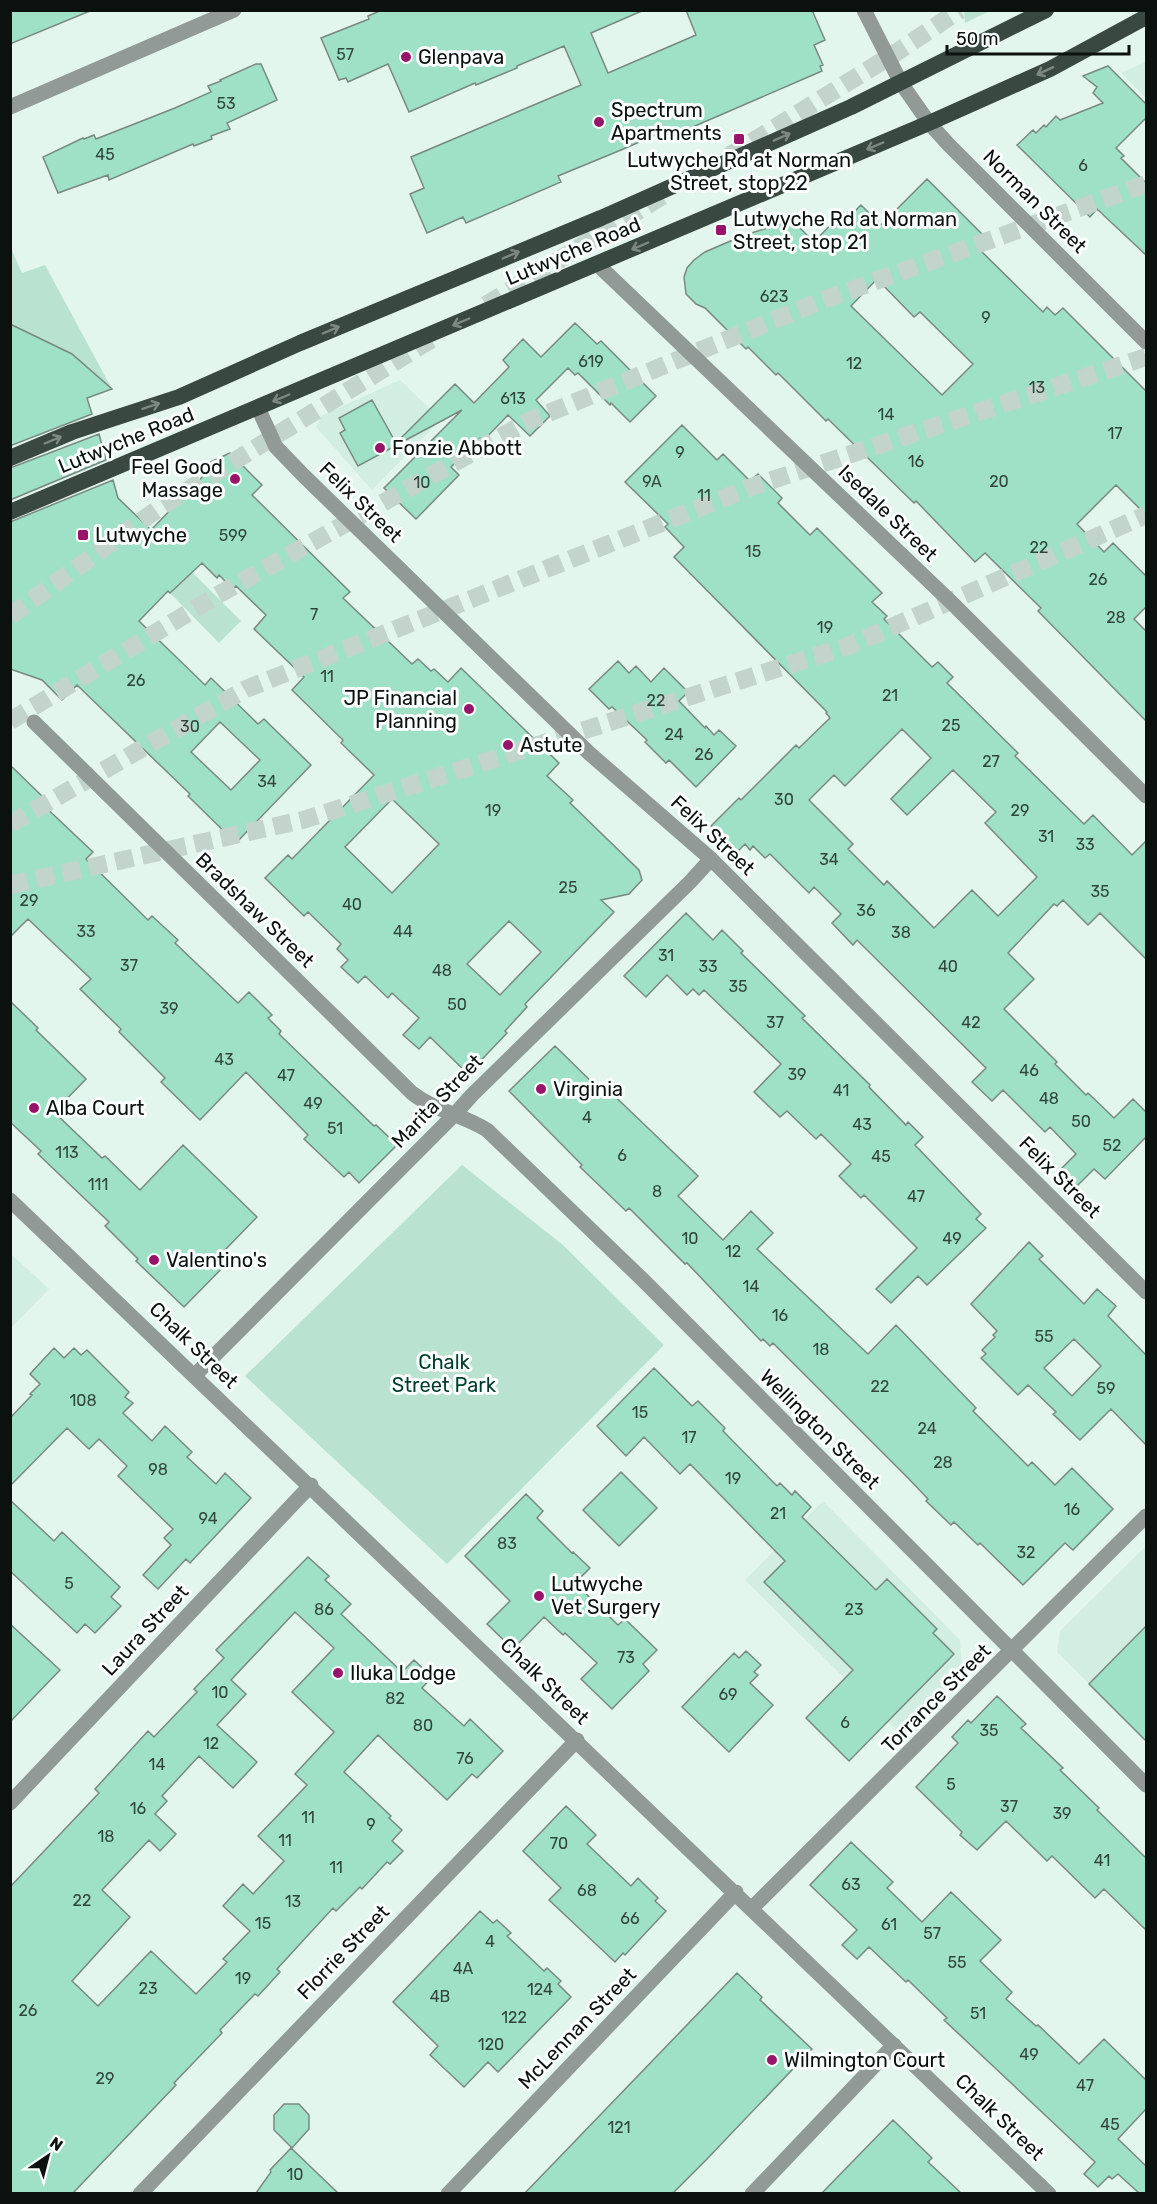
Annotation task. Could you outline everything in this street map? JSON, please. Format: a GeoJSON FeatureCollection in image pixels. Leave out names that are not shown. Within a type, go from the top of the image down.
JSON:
{"type":"FeatureCollection","features":[{"type":"Feature","properties":{"kind":"highway","name":"Lutwyche Road"},"geometry":{"type":"LineString","coordinates":[[10,458],[95,424],[179,397],[300,343],[601,218],[901,83],[1046,10]]}},
{"type":"Feature","properties":{"kind":"highway","name":"Lutwyche Road"},"geometry":{"type":"LineString","coordinates":[[10,512],[929,123],[1050,69],[1146,17]]}},
{"type":"Feature","properties":{"kind":"street"},"geometry":{"type":"LineString","coordinates":[[10,107],[234,10]]}},
{"type":"Feature","properties":{"kind":"street","name":"Norman Street"},"geometry":{"type":"LineString","coordinates":[[864,10],[901,83],[929,123],[1146,342]]}},
{"type":"Feature","properties":{"kind":"street","name":"Isedale Street"},"geometry":{"type":"LineString","coordinates":[[597,264],[951,602],[1146,796]]}},
{"type":"Feature","properties":{"kind":"street","name":"Felix Street"},"geometry":{"type":"LineString","coordinates":[[258,408],[276,447],[304,476],[567,733],[711,859],[1146,1291]]}},
{"type":"Feature","properties":{"kind":"street","name":"Bradshaw Street"},"geometry":{"type":"LineString","coordinates":[[34,722],[412,1094],[430,1105],[455,1114]]}},
{"type":"Feature","properties":{"kind":"street","name":"Marita Street"},"geometry":{"type":"LineString","coordinates":[[195,1375],[472,1095],[711,859]]}},
{"type":"Feature","properties":{"kind":"street","name":"Wellington Street"},"geometry":{"type":"LineString","coordinates":[[455,1114],[488,1130],[643,1280],[1146,1785]]}},
{"type":"Feature","properties":{"kind":"street","name":"Chalk Street"},"geometry":{"type":"LineString","coordinates":[[10,1200],[311,1485],[1049,2193]]}},
{"type":"Feature","properties":{"kind":"street","name":"Laura Street"},"geometry":{"type":"LineString","coordinates":[[10,1803],[311,1485]]}},
{"type":"Feature","properties":{"kind":"street","name":"Torrance Street"},"geometry":{"type":"LineString","coordinates":[[752,1908],[1012,1652],[1146,1516]]}},
{"type":"Feature","properties":{"kind":"street","name":"Florrie Street"},"geometry":{"type":"LineString","coordinates":[[140,2193],[577,1740]]}},
{"type":"Feature","properties":{"kind":"street","name":"McLennan Street"},"geometry":{"type":"LineString","coordinates":[[448,2193],[736,1892]]}},
{"type":"Feature","properties":{"kind":"street"},"geometry":{"type":"LineString","coordinates":[[752,2193],[894,2044]]}},
{"type":"Feature","properties":{"kind":"shaded area"},"geometry":{"type":"Polygon","coordinates":[[[1146,62],[1146,98],[1121,73],[1146,62]]]}},
{"type":"Feature","properties":{"kind":"shaded area"},"geometry":{"type":"Polygon","coordinates":[[[400,380],[441,420],[372,490],[316,427],[321,416],[400,380]]]}},
{"type":"Feature","properties":{"kind":"shaded area"},"geometry":{"type":"Polygon","coordinates":[[[10,1253],[49,1289],[11,1328],[10,1328],[10,1253]]]}},
{"type":"Feature","properties":{"kind":"shaded area"},"geometry":{"type":"Polygon","coordinates":[[[823,1501],[960,1640],[962,1672],[898,1731],[745,1580],[823,1501]]]}},
{"type":"Feature","properties":{"kind":"shaded area"},"geometry":{"type":"Polygon","coordinates":[[[1146,1546],[1146,1741],[1057,1652],[1060,1631],[1146,1546]]]}},
{"type":"Feature","properties":{"kind":"green space"},"geometry":{"type":"Polygon","coordinates":[[[964,10],[990,11],[965,23],[964,10]]]}},
{"type":"Feature","properties":{"kind":"green space"},"geometry":{"type":"Polygon","coordinates":[[[10,246],[22,273],[45,265],[112,389],[72,354],[11,324],[10,246]]]}},
{"type":"Feature","properties":{"kind":"green space"},"geometry":{"type":"Polygon","coordinates":[[[118,498],[241,621],[219,643],[170,593],[188,575],[167,564],[118,498]]]}},
{"type":"Feature","properties":{"kind":"green space","name":"Chalk Street Park"},"geometry":{"type":"Polygon","coordinates":[[[462,1165],[563,1245],[664,1345],[447,1564],[245,1376],[462,1165]]]}},
{"type":"Feature","properties":{"kind":"building"},"geometry":{"type":"Polygon","coordinates":[[[10,10],[90,10],[90,11],[10,44],[10,10]]]}},
{"type":"Feature","properties":{"kind":"building","name":"Spectrum Apartments"},"geometry":{"type":"Polygon","coordinates":[[[382,10],[644,10],[591,33],[608,73],[696,35],[686,10],[812,10],[825,40],[814,45],[823,65],[820,66],[822,71],[672,136],[669,129],[558,176],[561,182],[466,223],[463,217],[427,233],[410,194],[424,188],[411,157],[581,85],[564,46],[517,66],[517,68],[476,85],[475,83],[409,112],[388,64],[348,82],[346,78],[339,80],[321,38],[369,19],[368,16],[382,10]]]}},
{"type":"Feature","properties":{"kind":"building"},"geometry":{"type":"Polygon","coordinates":[[[256,64],[261,64],[277,100],[227,123],[230,129],[211,136],[212,139],[194,146],[193,144],[109,180],[108,175],[58,193],[43,157],[83,138],[94,135],[96,139],[175,108],[211,92],[208,86],[256,64]]]}},
{"type":"Feature","properties":{"kind":"building"},"geometry":{"type":"Polygon","coordinates":[[[1108,66],[1146,104],[1146,118],[1116,148],[1124,156],[1121,158],[1146,183],[1146,255],[1097,209],[1090,217],[1017,145],[1033,130],[1036,133],[1044,125],[1046,127],[1056,116],[1060,120],[1103,103],[1093,93],[1097,87],[1083,76],[1108,66]]]}},
{"type":"Feature","properties":{"kind":"building"},"geometry":{"type":"Polygon","coordinates":[[[927,179],[989,241],[980,250],[1043,312],[1047,307],[1055,315],[1063,308],[1146,391],[1146,515],[1116,485],[1077,524],[1104,552],[1113,543],[1146,576],[1146,607],[1134,619],[1146,631],[1146,721],[1038,611],[1041,608],[985,553],[975,562],[916,501],[914,503],[828,419],[826,421],[778,373],[776,375],[705,308],[696,304],[686,294],[684,277],[687,268],[694,260],[705,252],[742,236],[792,220],[814,242],[843,212],[848,218],[861,205],[881,225],[927,179]],[[877,279],[851,306],[942,395],[973,364],[920,312],[914,317],[877,279]]]}},
{"type":"Feature","properties":{"kind":"building"},"geometry":{"type":"Polygon","coordinates":[[[575,323],[597,344],[601,341],[656,396],[630,422],[578,373],[575,375],[568,368],[536,400],[550,416],[530,436],[508,415],[483,441],[480,438],[451,467],[459,475],[416,519],[384,488],[462,410],[404,441],[401,438],[455,384],[474,403],[509,367],[503,360],[523,339],[541,357],[575,323]]]}},
{"type":"Feature","properties":{"kind":"building"},"geometry":{"type":"Polygon","coordinates":[[[10,324],[72,354],[112,389],[87,398],[92,414],[10,446],[10,324]]]}},
{"type":"Feature","properties":{"kind":"building","name":"Fonzie Abbott"},"geometry":{"type":"Polygon","coordinates":[[[372,400],[397,445],[358,466],[340,433],[345,430],[339,418],[372,400]]]}},
{"type":"Feature","properties":{"kind":"building"},"geometry":{"type":"Polygon","coordinates":[[[682,425],[717,460],[723,454],[750,481],[758,474],[782,498],[778,503],[810,535],[817,528],[882,593],[872,602],[887,616],[884,619],[932,667],[938,662],[953,677],[947,683],[1018,753],[1015,756],[1084,824],[1093,815],[1132,855],[1146,841],[1146,959],[1100,913],[1088,925],[1063,900],[1057,906],[1054,904],[1008,953],[1034,979],[1004,1009],[1086,1095],[1088,1093],[1114,1118],[1133,1099],[1146,1112],[1146,1137],[1105,1179],[1094,1169],[1077,1186],[1061,1169],[1076,1154],[1050,1127],[1045,1132],[1003,1090],[992,1101],[972,1082],[986,1068],[857,940],[853,945],[832,923],[841,914],[814,887],[809,893],[770,854],[765,858],[753,846],[750,850],[745,844],[737,852],[711,826],[739,798],[741,800],[796,745],[799,748],[830,718],[827,712],[674,557],[684,547],[665,527],[668,524],[625,482],[682,425]],[[902,729],[845,786],[834,775],[809,800],[853,844],[848,849],[884,885],[887,881],[934,928],[972,890],[998,916],[1037,877],[985,823],[996,812],[953,770],[907,815],[891,799],[931,758],[902,729]]]}},
{"type":"Feature","properties":{"kind":"building"},"geometry":{"type":"Polygon","coordinates":[[[99,434],[106,460],[10,500],[10,468],[99,434]]]}},
{"type":"Feature","properties":{"kind":"building"},"geometry":{"type":"Polygon","coordinates":[[[230,453],[262,485],[252,495],[350,592],[343,598],[412,664],[418,659],[448,682],[461,668],[559,763],[547,776],[573,800],[570,803],[639,870],[642,880],[629,894],[601,900],[614,912],[525,1004],[527,1007],[505,1031],[507,1033],[468,1074],[430,1037],[419,1049],[403,1035],[419,1018],[392,993],[388,998],[365,976],[358,983],[341,967],[348,960],[337,949],[341,944],[308,912],[304,916],[265,878],[288,855],[292,859],[374,775],[341,743],[343,740],[292,690],[304,677],[254,629],[266,615],[236,586],[233,589],[219,575],[217,578],[202,563],[170,593],[168,591],[139,621],[205,685],[211,678],[258,724],[264,719],[311,765],[236,843],[188,796],[190,794],[77,685],[62,700],[42,680],[10,669],[10,522],[113,480],[118,498],[151,530],[209,470],[204,465],[230,453]],[[220,722],[191,752],[231,790],[260,760],[220,722]],[[392,799],[345,847],[392,893],[439,844],[392,799]],[[509,921],[467,964],[500,995],[541,952],[509,921]]]}},
{"type":"Feature","properties":{"kind":"building"},"geometry":{"type":"Polygon","coordinates":[[[618,661],[629,673],[636,666],[651,682],[664,668],[688,692],[679,701],[705,728],[706,726],[714,735],[719,730],[736,746],[696,787],[669,760],[666,763],[645,742],[647,740],[612,707],[609,709],[589,689],[618,661]]]}},
{"type":"Feature","properties":{"kind":"building"},"geometry":{"type":"Polygon","coordinates":[[[10,765],[44,798],[40,802],[93,852],[86,859],[148,920],[152,916],[178,940],[175,943],[238,1003],[249,992],[272,1015],[268,1018],[281,1031],[279,1034],[374,1126],[376,1125],[397,1145],[359,1183],[349,1172],[344,1177],[304,1139],[308,1135],[246,1072],[200,1120],[161,1082],[165,1078],[119,1032],[121,1029],[80,989],[91,979],[28,919],[10,937],[10,765]]]}},
{"type":"Feature","properties":{"kind":"building"},"geometry":{"type":"Polygon","coordinates":[[[686,913],[713,940],[722,930],[743,951],[741,953],[805,1016],[802,1018],[870,1085],[869,1087],[906,1125],[908,1122],[923,1137],[915,1145],[981,1214],[976,1219],[986,1228],[927,1285],[918,1276],[891,1303],[876,1289],[917,1248],[864,1195],[861,1198],[839,1176],[851,1164],[821,1134],[816,1139],[787,1111],[780,1117],[754,1092],[781,1064],[704,990],[699,995],[693,989],[687,995],[667,975],[646,997],[624,976],[686,913]]]}},
{"type":"Feature","properties":{"kind":"building"},"geometry":{"type":"Polygon","coordinates":[[[10,1001],[86,1079],[54,1112],[102,1158],[105,1156],[140,1190],[183,1145],[257,1217],[224,1251],[232,1258],[184,1307],[136,1261],[138,1259],[105,1226],[109,1222],[38,1154],[41,1151],[10,1122],[10,1001]]]}},
{"type":"Feature","properties":{"kind":"building"},"geometry":{"type":"Polygon","coordinates":[[[555,1046],[598,1088],[602,1084],[698,1176],[678,1196],[723,1240],[751,1211],[773,1233],[757,1249],[868,1354],[896,1325],[976,1408],[973,1411],[1028,1466],[1032,1462],[1055,1485],[1072,1468],[1113,1509],[1073,1550],[1065,1543],[1023,1585],[980,1543],[978,1545],[954,1522],[951,1525],[926,1501],[928,1499],[909,1479],[773,1343],[770,1346],[763,1339],[761,1341],[687,1263],[685,1264],[629,1208],[626,1211],[580,1167],[582,1165],[509,1091],[555,1046]]]}},
{"type":"Feature","properties":{"kind":"building"},"geometry":{"type":"Polygon","coordinates":[[[1029,1242],[1043,1256],[1039,1259],[1084,1304],[1097,1289],[1116,1306],[1108,1316],[1146,1355],[1146,1445],[1111,1409],[1080,1440],[1028,1385],[1018,1395],[981,1358],[986,1354],[982,1350],[995,1337],[993,1335],[997,1331],[971,1304],[1029,1242]],[[1074,1339],[1044,1368],[1072,1396],[1101,1366],[1074,1339]]]}},
{"type":"Feature","properties":{"kind":"building"},"geometry":{"type":"Polygon","coordinates":[[[54,1348],[64,1358],[74,1348],[81,1355],[87,1350],[129,1392],[125,1397],[133,1403],[123,1413],[152,1441],[165,1426],[192,1452],[187,1457],[216,1484],[225,1473],[251,1498],[190,1563],[186,1559],[158,1589],[143,1575],[171,1545],[164,1538],[173,1529],[118,1476],[127,1466],[99,1439],[89,1449],[67,1428],[10,1486],[10,1418],[40,1384],[30,1374],[54,1348]]]}},
{"type":"Feature","properties":{"kind":"building"},"geometry":{"type":"Polygon","coordinates":[[[654,1368],[692,1406],[698,1401],[725,1428],[723,1431],[777,1486],[780,1483],[792,1495],[795,1491],[811,1507],[802,1517],[876,1590],[887,1579],[937,1629],[933,1633],[954,1654],[849,1761],[806,1718],[853,1670],[764,1582],[785,1561],[690,1464],[680,1474],[644,1437],[626,1456],[597,1426],[654,1368]]]}},
{"type":"Feature","properties":{"kind":"building"},"geometry":{"type":"Polygon","coordinates":[[[621,1472],[657,1508],[619,1546],[583,1510],[621,1472]]]}},
{"type":"Feature","properties":{"kind":"building"},"geometry":{"type":"Polygon","coordinates":[[[526,1494],[543,1511],[537,1518],[590,1568],[575,1583],[618,1625],[625,1619],[657,1650],[643,1664],[649,1671],[612,1709],[581,1679],[597,1663],[544,1617],[513,1649],[487,1624],[510,1601],[465,1556],[526,1494]]]}},
{"type":"Feature","properties":{"kind":"building"},"geometry":{"type":"Polygon","coordinates":[[[10,1500],[54,1541],[62,1532],[120,1587],[111,1597],[121,1606],[95,1633],[85,1624],[77,1633],[10,1571],[10,1500]]]}},
{"type":"Feature","properties":{"kind":"building"},"geometry":{"type":"Polygon","coordinates":[[[308,1557],[329,1576],[325,1580],[351,1604],[341,1614],[402,1672],[414,1660],[432,1677],[422,1688],[464,1726],[470,1719],[503,1751],[477,1778],[472,1774],[447,1800],[378,1735],[344,1772],[391,1816],[389,1818],[402,1830],[392,1841],[403,1851],[390,1864],[387,1862],[362,1889],[360,1887],[336,1911],[333,1908],[277,1969],[280,1972],[258,1996],[255,1994],[220,2030],[222,2033],[174,2083],[176,2085],[73,2193],[10,2193],[10,1887],[99,1793],[95,1789],[148,1731],[154,1737],[197,1692],[194,1689],[224,1658],[216,1650],[308,1557]],[[295,1612],[231,1680],[246,1694],[217,1725],[257,1762],[233,1788],[199,1756],[162,1796],[167,1801],[155,1814],[176,1834],[160,1851],[149,1840],[102,1890],[130,1917],[72,1981],[98,2006],[151,1951],[196,1994],[227,1962],[223,1959],[250,1931],[223,1906],[243,1884],[253,1894],[284,1861],[258,1836],[307,1785],[295,1774],[334,1732],[292,1692],[334,1648],[295,1612]]]}},
{"type":"Feature","properties":{"kind":"building"},"geometry":{"type":"Polygon","coordinates":[[[10,1624],[60,1670],[10,1722],[10,1624]]]}},
{"type":"Feature","properties":{"kind":"building"},"geometry":{"type":"Polygon","coordinates":[[[1146,1626],[1146,1741],[1089,1684],[1146,1626]]]}},
{"type":"Feature","properties":{"kind":"building"},"geometry":{"type":"Polygon","coordinates":[[[746,1651],[761,1665],[754,1672],[758,1675],[750,1683],[773,1705],[729,1752],[682,1707],[734,1653],[739,1658],[746,1651]]]}},
{"type":"Feature","properties":{"kind":"building"},"geometry":{"type":"Polygon","coordinates":[[[997,1696],[1026,1724],[1021,1728],[1063,1768],[1060,1770],[1146,1858],[1146,1930],[1104,1889],[1095,1898],[1052,1856],[1047,1861],[1006,1821],[977,1850],[916,1787],[958,1743],[952,1737],[968,1720],[971,1723],[997,1696]]]}},
{"type":"Feature","properties":{"kind":"building"},"geometry":{"type":"Polygon","coordinates":[[[566,1806],[596,1835],[587,1844],[631,1886],[638,1878],[658,1898],[655,1901],[666,1911],[625,1955],[623,1953],[615,1962],[549,1900],[561,1888],[523,1851],[566,1806]]]}},
{"type":"Feature","properties":{"kind":"building"},"geometry":{"type":"Polygon","coordinates":[[[851,1842],[893,1882],[887,1888],[922,1922],[951,1892],[1001,1940],[980,1961],[1012,1992],[1006,1999],[1036,2026],[1038,2025],[1079,2064],[1104,2039],[1146,2080],[1146,2109],[1118,2139],[1146,2166],[1146,2193],[1139,2193],[1118,2174],[1112,2179],[1109,2176],[1098,2187],[1084,2174],[1095,2162],[944,2020],[947,2018],[908,1980],[906,1982],[869,1947],[857,1959],[842,1945],[857,1930],[810,1885],[851,1842]]]}},
{"type":"Feature","properties":{"kind":"building"},"geometry":{"type":"Polygon","coordinates":[[[480,1911],[493,1923],[497,1920],[511,1933],[507,1936],[544,1971],[547,1968],[561,1981],[558,1984],[571,1997],[498,2072],[488,2062],[464,2087],[430,2055],[438,2046],[393,2002],[480,1911]]]}},
{"type":"Feature","properties":{"kind":"building"},"geometry":{"type":"Polygon","coordinates":[[[737,1973],[762,1997],[760,2000],[812,2049],[707,2159],[673,2193],[525,2193],[737,1973]]]}},
{"type":"Feature","properties":{"kind":"building"},"geometry":{"type":"Polygon","coordinates":[[[284,2104],[299,2104],[309,2115],[309,2129],[292,2148],[274,2130],[274,2115],[284,2104]]]}},
{"type":"Feature","properties":{"kind":"building"},"geometry":{"type":"Polygon","coordinates":[[[893,2120],[932,2158],[928,2162],[961,2193],[822,2193],[893,2120]]]}},
{"type":"Feature","properties":{"kind":"building"},"geometry":{"type":"Polygon","coordinates":[[[291,2148],[338,2193],[256,2193],[271,2172],[270,2170],[291,2148]]]}},
{"type":"Feature","properties":{"kind":"tunnel"},"geometry":{"type":"LineString","coordinates":[[729,156],[897,52],[960,10]]}},
{"type":"Feature","properties":{"kind":"tunnel"},"geometry":{"type":"LineString","coordinates":[[10,721],[216,596],[529,421],[823,300],[1146,184]]}},
{"type":"Feature","properties":{"kind":"tunnel"},"geometry":{"type":"LineString","coordinates":[[486,305],[664,195]]}},
{"type":"Feature","properties":{"kind":"tunnel"},"geometry":{"type":"LineString","coordinates":[[10,616],[162,506],[435,337]]}},
{"type":"Feature","properties":{"kind":"tunnel"},"geometry":{"type":"LineString","coordinates":[[10,824],[246,689],[754,486],[1146,357]]}},
{"type":"Feature","properties":{"kind":"tunnel"},"geometry":{"type":"LineString","coordinates":[[10,885],[303,820],[851,645],[1146,515]]}},
{"type":"Feature","properties":{"kind":"place","name":"Glenpava"},"geometry":{"type":"Point","coordinates":[406,57]}},
{"type":"Feature","properties":{"kind":"place","name":"Spectrum Apartments"},"geometry":{"type":"Point","coordinates":[599,122]}},
{"type":"Feature","properties":{"kind":"place","name":"Lutwyche Rd at Norman Street, stop 22"},"geometry":{"type":"Point","coordinates":[739,139]}},
{"type":"Feature","properties":{"kind":"place","name":"Lutwyche Rd at Norman Street, stop 21"},"geometry":{"type":"Point","coordinates":[721,230]}},
{"type":"Feature","properties":{"kind":"place","name":"Fonzie Abbott"},"geometry":{"type":"Point","coordinates":[380,448]}},
{"type":"Feature","properties":{"kind":"place","name":"Feel Good Massage"},"geometry":{"type":"Point","coordinates":[235,479]}},
{"type":"Feature","properties":{"kind":"place","name":"Lutwyche"},"geometry":{"type":"Point","coordinates":[83,535]}},
{"type":"Feature","properties":{"kind":"place","name":"JP Financial Planning"},"geometry":{"type":"Point","coordinates":[469,709]}},
{"type":"Feature","properties":{"kind":"place","name":"Astute"},"geometry":{"type":"Point","coordinates":[508,745]}},
{"type":"Feature","properties":{"kind":"place","name":"Virginia"},"geometry":{"type":"Point","coordinates":[541,1089]}},
{"type":"Feature","properties":{"kind":"place","name":"Alba Court"},"geometry":{"type":"Point","coordinates":[34,1108]}},
{"type":"Feature","properties":{"kind":"place","name":"Valentino's"},"geometry":{"type":"Point","coordinates":[154,1260]}},
{"type":"Feature","properties":{"kind":"place","name":"Lutwyche Vet Surgery"},"geometry":{"type":"Point","coordinates":[539,1596]}},
{"type":"Feature","properties":{"kind":"place","name":"Iluka Lodge"},"geometry":{"type":"Point","coordinates":[338,1673]}},
{"type":"Feature","properties":{"kind":"place","name":"Wilmington Court"},"geometry":{"type":"Point","coordinates":[772,2060]}}]}
